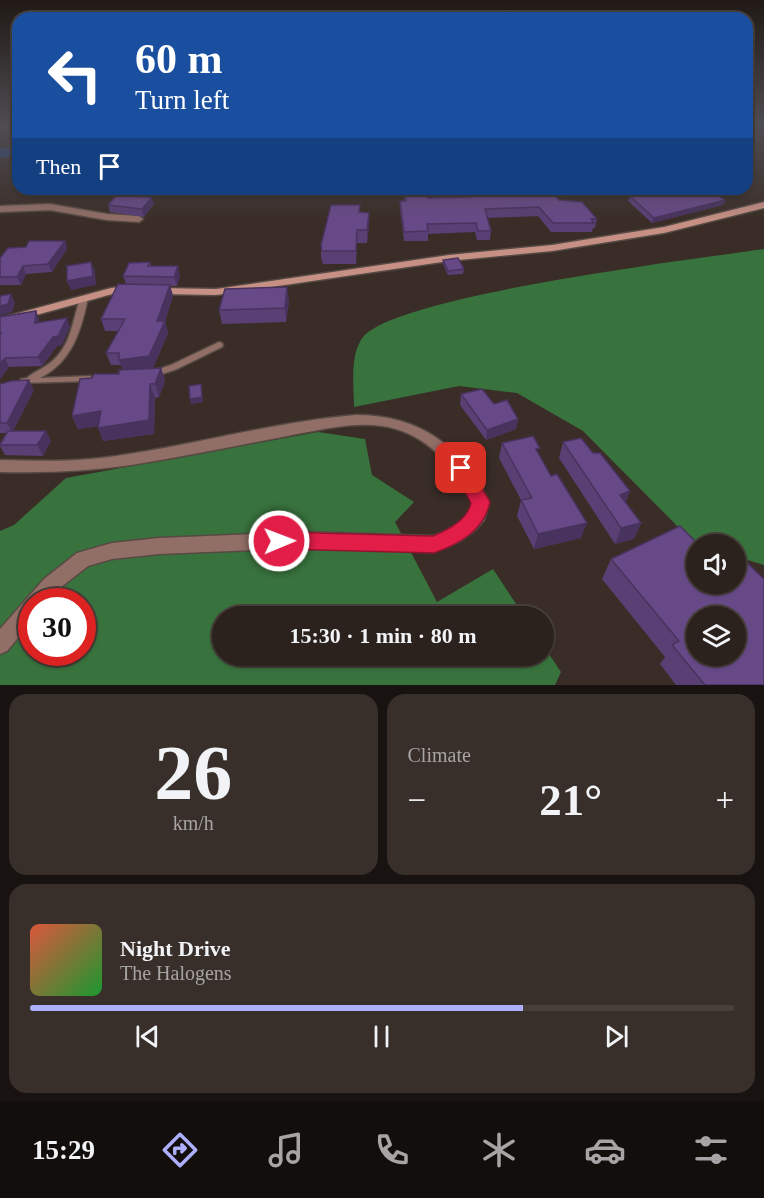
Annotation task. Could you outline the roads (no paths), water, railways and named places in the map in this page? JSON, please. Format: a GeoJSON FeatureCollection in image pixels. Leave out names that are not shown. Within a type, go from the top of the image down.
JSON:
{"type":"FeatureCollection","features":[{"type":"Feature","properties":{"kind":"street"},"geometry":{"type":"LineString","coordinates":[[0,321],[115,290],[216,292],[449,258],[552,248],[664,230],[764,205]]}},
{"type":"Feature","properties":{"kind":"street"},"geometry":{"type":"LineString","coordinates":[[0,209],[50,207],[107,217],[139,219]]}},
{"type":"Feature","properties":{"kind":"street"},"geometry":{"type":"LineString","coordinates":[[0,466],[69,466],[109,463],[316,426],[366,421],[400,425],[440,447],[461,468],[481,502],[478,515],[469,525],[454,536],[434,544],[303,540],[159,546],[112,551],[83,559],[47,588]]}},
{"type":"Feature","properties":{"kind":"street"},"geometry":{"type":"LineString","coordinates":[[0,644],[18,623]]}},
{"type":"Feature","properties":{"kind":"lane"},"geometry":{"type":"LineString","coordinates":[[84,298],[77,334],[58,363],[21,383],[106,379]]}},
{"type":"Feature","properties":{"kind":"lane"},"geometry":{"type":"LineString","coordinates":[[141,378],[174,367],[219,345]]}}]}
